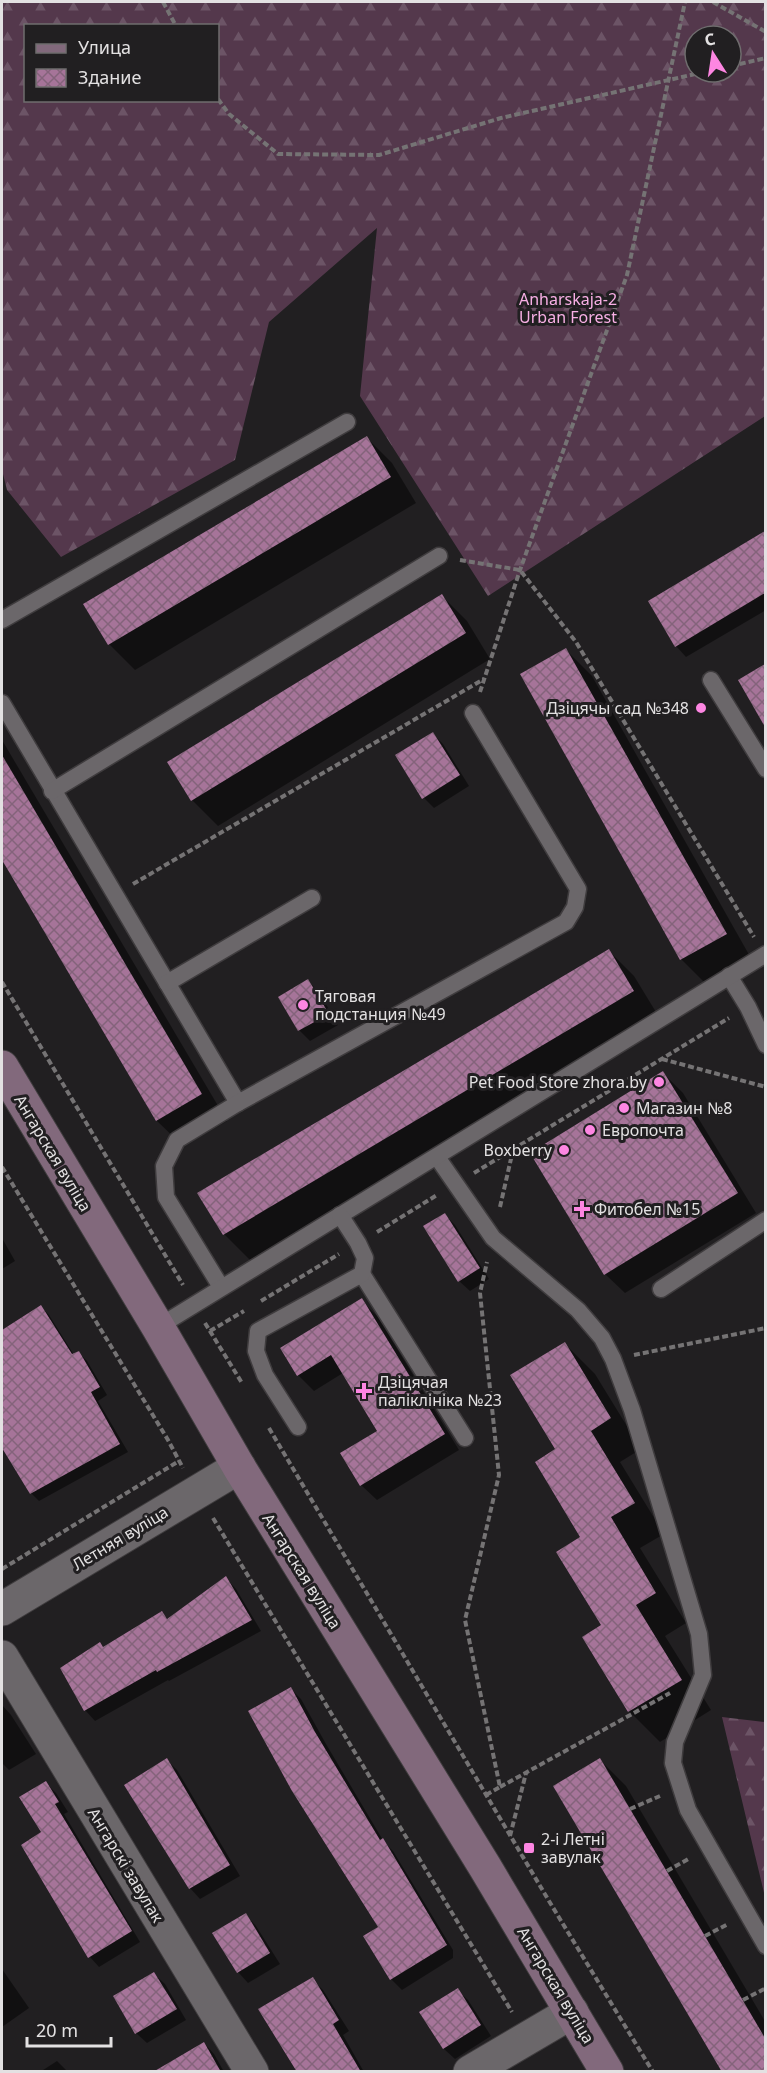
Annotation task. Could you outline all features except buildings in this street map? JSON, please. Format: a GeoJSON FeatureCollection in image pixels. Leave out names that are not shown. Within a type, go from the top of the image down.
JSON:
{"type":"FeatureCollection","features":[{"type":"Feature","properties":{"kind":"main road","name":"Ангарская вуліца"},"geometry":{"type":"LineString","coordinates":[[2,1067],[158,1327],[238,1467],[607,2072]]}},
{"type":"Feature","properties":{"kind":"street","name":"Летняя вуліца"},"geometry":{"type":"LineString","coordinates":[[2,1609],[238,1467]]}},
{"type":"Feature","properties":{"kind":"street","name":"Ангарскі завулак"},"geometry":{"type":"LineString","coordinates":[[2,1657],[252,2072]]}},
{"type":"Feature","properties":{"kind":"street"},"geometry":{"type":"LineString","coordinates":[[470,2072],[572,2012]]}},
{"type":"Feature","properties":{"kind":"lane"},"geometry":{"type":"LineString","coordinates":[[2,620],[347,422]]}},
{"type":"Feature","properties":{"kind":"lane"},"geometry":{"type":"LineString","coordinates":[[52,791],[439,556]]}},
{"type":"Feature","properties":{"kind":"lane"},"geometry":{"type":"LineString","coordinates":[[711,680],[765,769]]}},
{"type":"Feature","properties":{"kind":"lane"},"geometry":{"type":"LineString","coordinates":[[2,703],[238,1103]]}},
{"type":"Feature","properties":{"kind":"lane"},"geometry":{"type":"LineString","coordinates":[[221,1287],[166,1197],[164,1166],[177,1140],[238,1103],[566,922],[575,907],[578,889],[473,713]]}},
{"type":"Feature","properties":{"kind":"lane"},"geometry":{"type":"LineString","coordinates":[[166,983],[312,898]]}},
{"type":"Feature","properties":{"kind":"lane"},"geometry":{"type":"LineString","coordinates":[[158,1327],[765,954]]}},
{"type":"Feature","properties":{"kind":"lane"},"geometry":{"type":"LineString","coordinates":[[729,976],[764,1038]]}},
{"type":"Feature","properties":{"kind":"lane"},"geometry":{"type":"LineString","coordinates":[[437,1157],[493,1238],[578,1310],[602,1338],[613,1359],[632,1410],[699,1634],[703,1675],[675,1742],[673,1763],[688,1810],[765,1946]]}},
{"type":"Feature","properties":{"kind":"lane"},"geometry":{"type":"LineString","coordinates":[[340,1215],[365,1258],[362,1274],[465,1437]]}},
{"type":"Feature","properties":{"kind":"lane"},"geometry":{"type":"LineString","coordinates":[[661,1289],[765,1220]]}},
{"type":"Feature","properties":{"kind":"lane"},"geometry":{"type":"LineString","coordinates":[[298,1427],[265,1375],[256,1351],[258,1331],[362,1274]]}},
{"type":"Feature","properties":{"kind":"path"},"geometry":{"type":"LineString","coordinates":[[163,2],[175,24]]}},
{"type":"Feature","properties":{"kind":"path"},"geometry":{"type":"LineString","coordinates":[[473,713],[520,570],[627,274],[685,2]]}},
{"type":"Feature","properties":{"kind":"path"},"geometry":{"type":"LineString","coordinates":[[713,2],[765,32]]}},
{"type":"Feature","properties":{"kind":"path"},"geometry":{"type":"LineString","coordinates":[[743,63],[765,58]]}},
{"type":"Feature","properties":{"kind":"path"},"geometry":{"type":"LineString","coordinates":[[219,100],[229,114],[278,154],[379,155],[501,118],[683,77]]}},
{"type":"Feature","properties":{"kind":"path"},"geometry":{"type":"LineString","coordinates":[[439,556],[520,570],[576,642],[765,954]]}},
{"type":"Feature","properties":{"kind":"path"},"geometry":{"type":"LineString","coordinates":[[114,895],[485,678]]}},
{"type":"Feature","properties":{"kind":"path"},"geometry":{"type":"LineString","coordinates":[[2,982],[247,1391]]}},
{"type":"Feature","properties":{"kind":"path"},"geometry":{"type":"LineString","coordinates":[[260,1302],[748,1007]]}},
{"type":"Feature","properties":{"kind":"path"},"geometry":{"type":"LineString","coordinates":[[662,1059],[765,1087]]}},
{"type":"Feature","properties":{"kind":"path"},"geometry":{"type":"LineString","coordinates":[[500,1787],[465,1620],[499,1475],[480,1293],[513,1150]]}},
{"type":"Feature","properties":{"kind":"path"},"geometry":{"type":"LineString","coordinates":[[2,1167],[529,2038]]}},
{"type":"Feature","properties":{"kind":"path"},"geometry":{"type":"LineString","coordinates":[[210,1331],[250,1308]]}},
{"type":"Feature","properties":{"kind":"path"},"geometry":{"type":"LineString","coordinates":[[613,1359],[765,1328]]}},
{"type":"Feature","properties":{"kind":"path"},"geometry":{"type":"LineString","coordinates":[[264,1420],[510,1836],[653,2072]]}},
{"type":"Feature","properties":{"kind":"path"},"geometry":{"type":"LineString","coordinates":[[2,1569],[179,1461]]}},
{"type":"Feature","properties":{"kind":"path"},"geometry":{"type":"LineString","coordinates":[[486,1795],[703,1675]]}},
{"type":"Feature","properties":{"kind":"path"},"geometry":{"type":"LineString","coordinates":[[510,1836],[526,1772]]}},
{"type":"Feature","properties":{"kind":"path"},"geometry":{"type":"LineString","coordinates":[[630,1809],[680,1786]]}},
{"type":"Feature","properties":{"kind":"path"},"geometry":{"type":"LineString","coordinates":[[743,2000],[765,1988]]}},
{"type":"Feature","properties":{"kind":"green space","name":"Anharskaja-2 Urban Forest"},"geometry":{"type":"Polygon","coordinates":[[[2,2],[765,2],[765,416],[488,596],[360,396],[377,228],[269,322],[235,460],[61,557],[7,490],[2,470],[2,2]]]}},
{"type":"Feature","properties":{"kind":"green space"},"geometry":{"type":"Polygon","coordinates":[[[722,1717],[765,1722],[765,1897],[722,1717]]]}},
{"type":"Feature","properties":{"kind":"place","name":"Дзіцячы сад №348"},"geometry":{"type":"Point","coordinates":[701,708]}},
{"type":"Feature","properties":{"kind":"place","name":"Тяговая подстанция №49"},"geometry":{"type":"Point","coordinates":[303,1005]}},
{"type":"Feature","properties":{"kind":"place","name":"Pet Food Store zhora.by"},"geometry":{"type":"Point","coordinates":[659,1082]}},
{"type":"Feature","properties":{"kind":"place","name":"Магазин №8"},"geometry":{"type":"Point","coordinates":[624,1108]}},
{"type":"Feature","properties":{"kind":"place","name":"Европочта"},"geometry":{"type":"Point","coordinates":[590,1130]}},
{"type":"Feature","properties":{"kind":"place","name":"Boxberry"},"geometry":{"type":"Point","coordinates":[564,1150]}},
{"type":"Feature","properties":{"kind":"place","name":"Фитобел №15"},"geometry":{"type":"Point","coordinates":[582,1209]}},
{"type":"Feature","properties":{"kind":"place","name":"Дзіцячая паліклініка №23"},"geometry":{"type":"Point","coordinates":[364,1391]}},
{"type":"Feature","properties":{"kind":"place","name":"2-і Летні завулак"},"geometry":{"type":"Point","coordinates":[529,1848]}}]}
